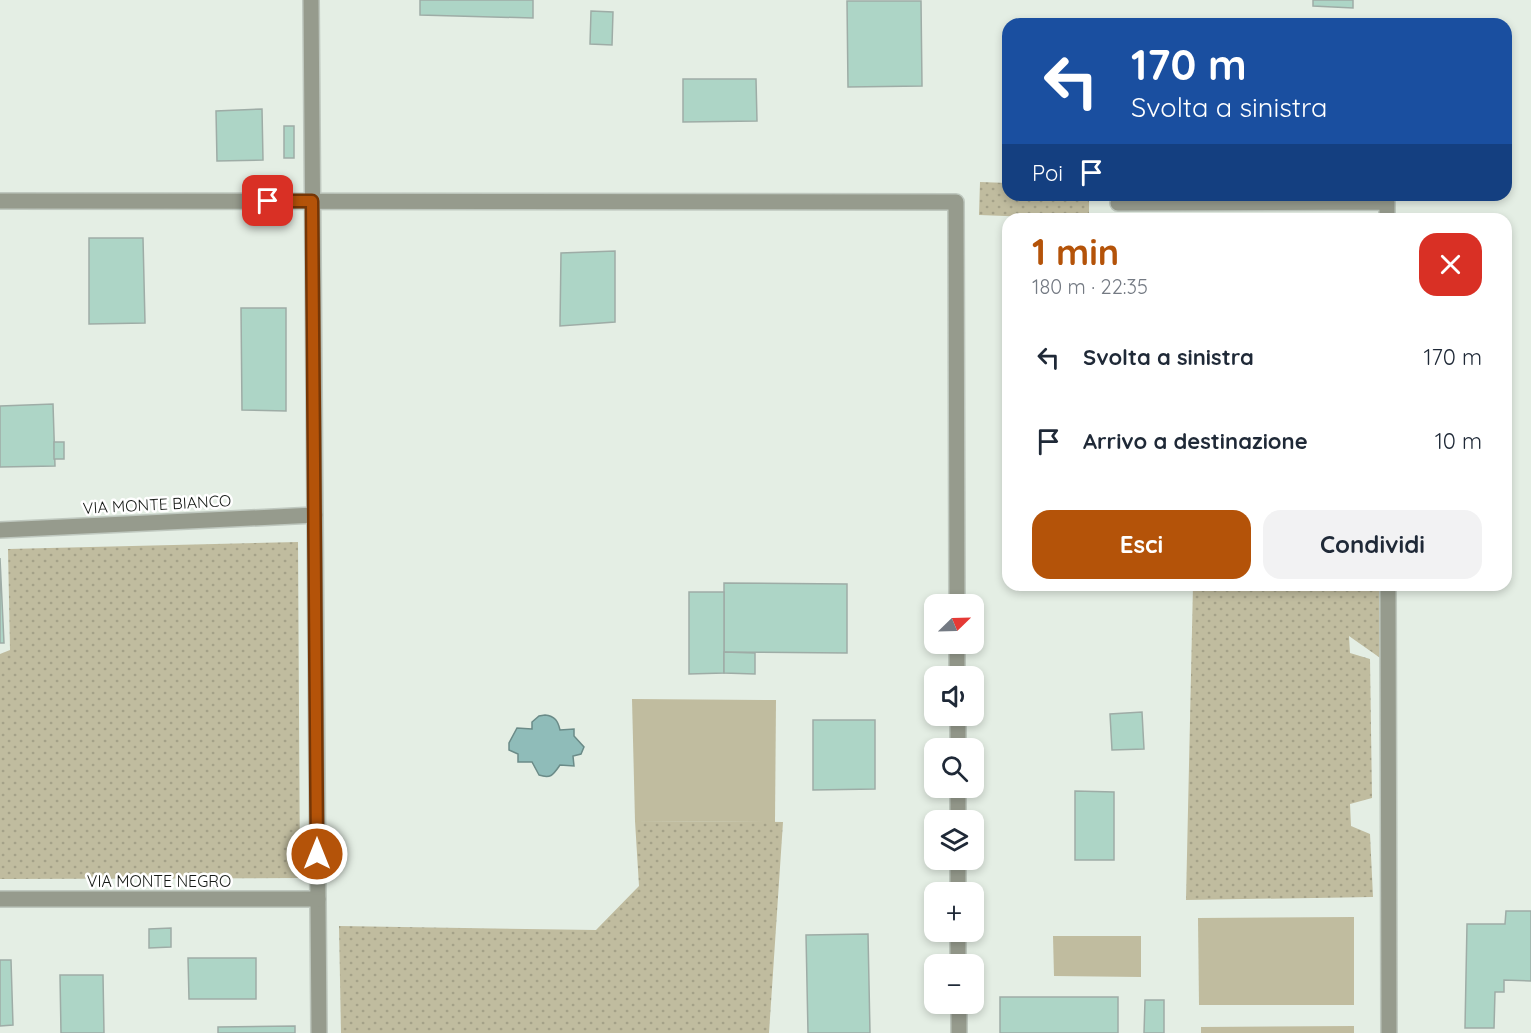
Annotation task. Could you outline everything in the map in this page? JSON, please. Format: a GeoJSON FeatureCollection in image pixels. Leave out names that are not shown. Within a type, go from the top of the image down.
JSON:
{"type":"FeatureCollection","features":[{"type":"Feature","properties":{"kind":"street"},"geometry":{"type":"LineString","coordinates":[[311,0],[319,1033]]}},
{"type":"Feature","properties":{"kind":"street"},"geometry":{"type":"LineString","coordinates":[[0,201],[956,202],[957,594]]}},
{"type":"Feature","properties":{"kind":"street"},"geometry":{"type":"LineString","coordinates":[[1118,203],[1387,202],[1387,213]]}},
{"type":"Feature","properties":{"kind":"street","name":"VIA MONTE BIANCO"},"geometry":{"type":"LineString","coordinates":[[0,530],[315,515]]}},
{"type":"Feature","properties":{"kind":"street"},"geometry":{"type":"LineString","coordinates":[[1388,591],[1389,1033]]}},
{"type":"Feature","properties":{"kind":"street","name":"VIA MONTE NEGRO"},"geometry":{"type":"LineString","coordinates":[[0,899],[318,899]]}},
{"type":"Feature","properties":{"kind":"street"},"geometry":{"type":"LineString","coordinates":[[959,1014],[959,1033]]}},
{"type":"Feature","properties":{"kind":"shaded area"},"geometry":{"type":"Polygon","coordinates":[[[980,182],[1002,183],[1002,201],[1089,201],[1089,213],[979,215],[980,182]]]}},
{"type":"Feature","properties":{"kind":"shaded area"},"geometry":{"type":"Polygon","coordinates":[[[298,542],[300,878],[0,879],[0,654],[10,650],[8,549],[298,542]]]}},
{"type":"Feature","properties":{"kind":"shaded area"},"geometry":{"type":"Polygon","coordinates":[[[1193,591],[1393,591],[1393,667],[1349,636],[1350,653],[1370,659],[1372,798],[1350,804],[1351,826],[1370,834],[1373,897],[1186,900],[1193,591]]]}},
{"type":"Feature","properties":{"kind":"shaded area"},"geometry":{"type":"Polygon","coordinates":[[[632,699],[776,700],[775,822],[635,821],[632,699]]]}},
{"type":"Feature","properties":{"kind":"shaded area"},"geometry":{"type":"Polygon","coordinates":[[[635,821],[783,822],[769,1033],[341,1033],[339,926],[596,930],[639,886],[635,821]]]}},
{"type":"Feature","properties":{"kind":"shaded area"},"geometry":{"type":"Polygon","coordinates":[[[1354,917],[1354,1005],[1199,1005],[1198,918],[1354,917]]]}},
{"type":"Feature","properties":{"kind":"shaded area"},"geometry":{"type":"Polygon","coordinates":[[[1053,936],[1141,936],[1141,977],[1054,976],[1053,936]]]}},
{"type":"Feature","properties":{"kind":"shaded area"},"geometry":{"type":"Polygon","coordinates":[[[1354,1026],[1354,1033],[1201,1033],[1201,1027],[1354,1026]]]}},
{"type":"Feature","properties":{"kind":"water"},"geometry":{"type":"Polygon","coordinates":[[[545,715],[556,720],[560,730],[574,729],[574,736],[584,747],[581,754],[573,756],[574,766],[560,765],[553,774],[546,777],[539,775],[532,762],[518,762],[518,754],[509,750],[509,743],[517,728],[532,729],[532,722],[539,716],[545,715]]]}},
{"type":"Feature","properties":{"kind":"building"},"geometry":{"type":"Polygon","coordinates":[[[420,0],[533,0],[533,18],[420,15],[420,0]]]}},
{"type":"Feature","properties":{"kind":"building"},"geometry":{"type":"Polygon","coordinates":[[[1313,0],[1353,0],[1353,8],[1313,6],[1313,0]]]}},
{"type":"Feature","properties":{"kind":"building"},"geometry":{"type":"Polygon","coordinates":[[[847,1],[921,1],[922,86],[848,87],[847,1]]]}},
{"type":"Feature","properties":{"kind":"building"},"geometry":{"type":"Polygon","coordinates":[[[591,11],[613,12],[612,45],[590,44],[591,11]]]}},
{"type":"Feature","properties":{"kind":"building"},"geometry":{"type":"Polygon","coordinates":[[[683,79],[756,79],[757,121],[683,122],[683,79]]]}},
{"type":"Feature","properties":{"kind":"building"},"geometry":{"type":"Polygon","coordinates":[[[262,109],[263,160],[217,161],[216,111],[262,109]]]}},
{"type":"Feature","properties":{"kind":"building"},"geometry":{"type":"Polygon","coordinates":[[[284,126],[294,126],[294,158],[284,158],[284,126]]]}},
{"type":"Feature","properties":{"kind":"building"},"geometry":{"type":"Polygon","coordinates":[[[89,238],[143,238],[145,323],[89,324],[89,238]]]}},
{"type":"Feature","properties":{"kind":"building"},"geometry":{"type":"Polygon","coordinates":[[[615,251],[615,322],[560,326],[561,253],[615,251]]]}},
{"type":"Feature","properties":{"kind":"building"},"geometry":{"type":"Polygon","coordinates":[[[241,308],[286,308],[286,411],[242,410],[241,308]]]}},
{"type":"Feature","properties":{"kind":"building"},"geometry":{"type":"Polygon","coordinates":[[[53,404],[55,466],[0,467],[0,406],[53,404]]]}},
{"type":"Feature","properties":{"kind":"building"},"geometry":{"type":"Polygon","coordinates":[[[54,442],[64,442],[64,459],[54,459],[54,442]]]}},
{"type":"Feature","properties":{"kind":"building"},"geometry":{"type":"Polygon","coordinates":[[[0,558],[4,643],[0,643],[0,558]]]}},
{"type":"Feature","properties":{"kind":"building"},"geometry":{"type":"Polygon","coordinates":[[[724,583],[847,584],[847,653],[724,652],[724,583]]]}},
{"type":"Feature","properties":{"kind":"building"},"geometry":{"type":"Polygon","coordinates":[[[689,592],[724,592],[724,673],[689,674],[689,592]]]}},
{"type":"Feature","properties":{"kind":"building"},"geometry":{"type":"Polygon","coordinates":[[[724,652],[755,653],[755,674],[724,673],[724,652]]]}},
{"type":"Feature","properties":{"kind":"building"},"geometry":{"type":"Polygon","coordinates":[[[1142,712],[1144,749],[1112,750],[1110,714],[1142,712]]]}},
{"type":"Feature","properties":{"kind":"building"},"geometry":{"type":"Polygon","coordinates":[[[813,720],[875,720],[875,789],[813,790],[813,720]]]}},
{"type":"Feature","properties":{"kind":"building"},"geometry":{"type":"Polygon","coordinates":[[[1075,791],[1114,792],[1114,860],[1075,860],[1075,791]]]}},
{"type":"Feature","properties":{"kind":"building"},"geometry":{"type":"Polygon","coordinates":[[[1506,911],[1531,911],[1531,981],[1504,980],[1504,992],[1495,992],[1494,1028],[1465,1028],[1467,924],[1505,924],[1506,911]]]}},
{"type":"Feature","properties":{"kind":"building"},"geometry":{"type":"Polygon","coordinates":[[[171,928],[171,947],[149,948],[149,929],[171,928]]]}},
{"type":"Feature","properties":{"kind":"building"},"geometry":{"type":"Polygon","coordinates":[[[868,934],[870,1033],[808,1033],[806,935],[868,934]]]}},
{"type":"Feature","properties":{"kind":"building"},"geometry":{"type":"Polygon","coordinates":[[[188,958],[256,958],[256,999],[189,999],[188,958]]]}},
{"type":"Feature","properties":{"kind":"building"},"geometry":{"type":"Polygon","coordinates":[[[0,960],[11,960],[13,1025],[0,1026],[0,960]]]}},
{"type":"Feature","properties":{"kind":"building"},"geometry":{"type":"Polygon","coordinates":[[[60,975],[103,975],[104,1033],[61,1033],[60,975]]]}},
{"type":"Feature","properties":{"kind":"building"},"geometry":{"type":"Polygon","coordinates":[[[1000,997],[1118,997],[1118,1033],[1000,1033],[1000,997]]]}},
{"type":"Feature","properties":{"kind":"building"},"geometry":{"type":"Polygon","coordinates":[[[1145,1000],[1164,1000],[1164,1033],[1144,1033],[1145,1000]]]}},
{"type":"Feature","properties":{"kind":"building"},"geometry":{"type":"Polygon","coordinates":[[[295,1026],[295,1033],[218,1033],[218,1027],[295,1026]]]}},
{"type":"Feature","properties":{"kind":"route"},"geometry":{"type":"LineString","coordinates":[[268,201],[312,201],[317,854]]}}]}
